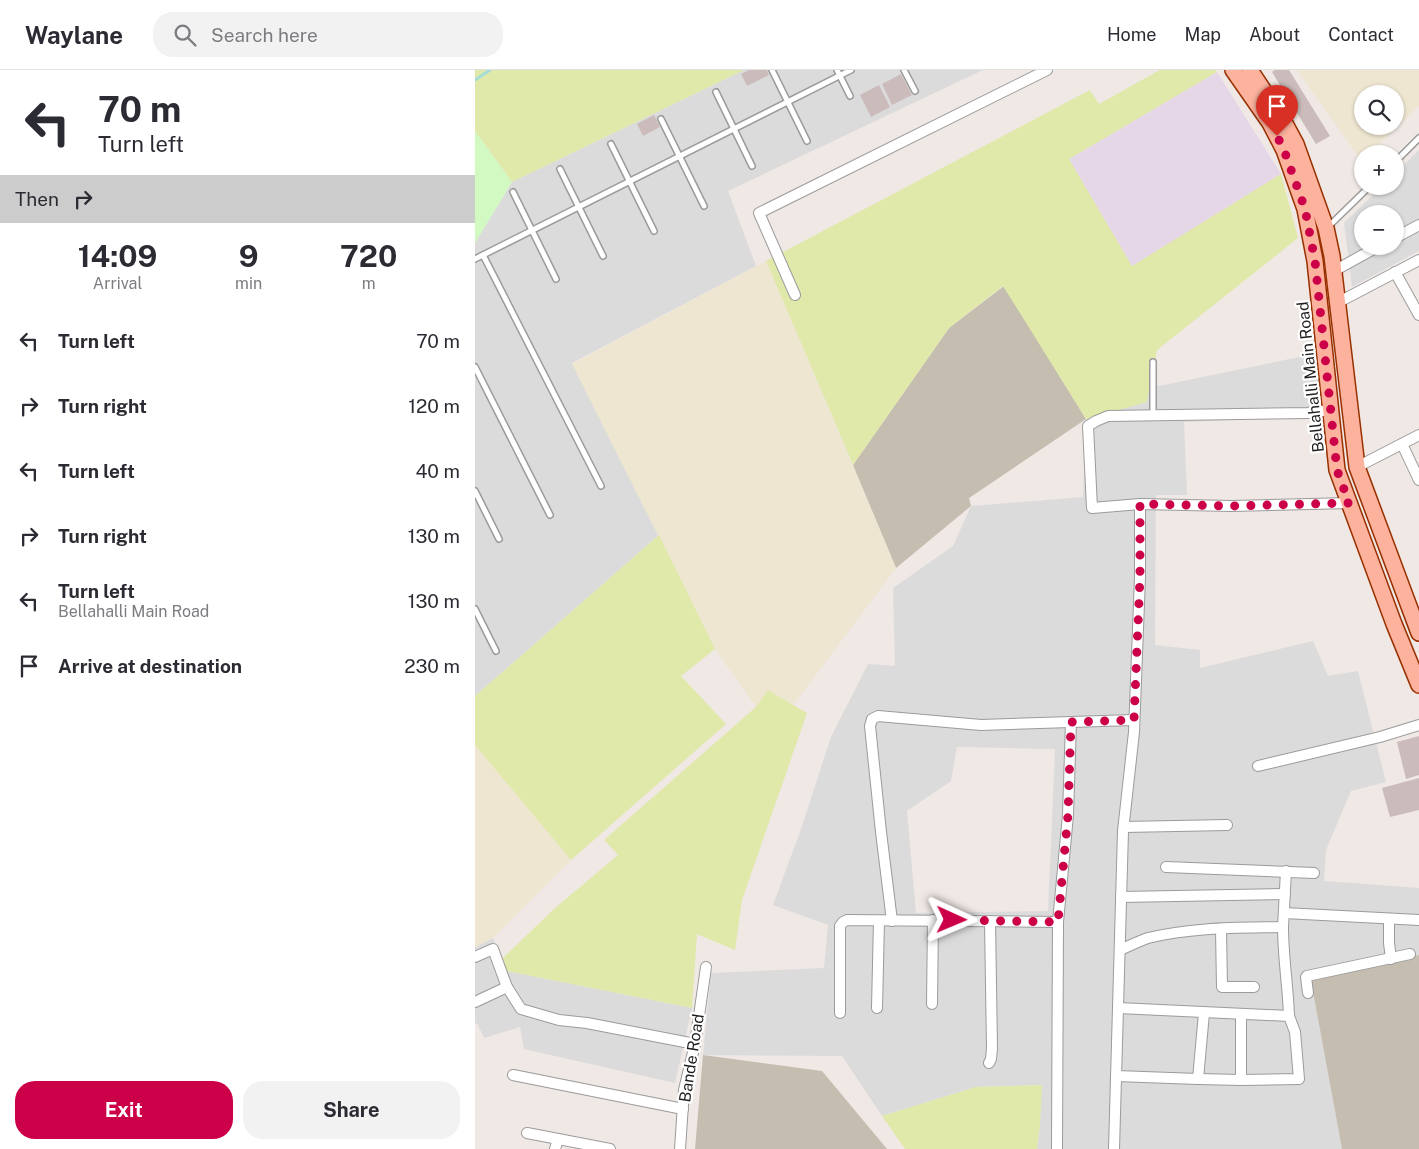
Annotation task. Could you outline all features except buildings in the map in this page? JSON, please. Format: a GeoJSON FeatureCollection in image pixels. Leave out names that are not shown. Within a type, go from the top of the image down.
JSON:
{"type":"FeatureCollection","features":[{"type":"Feature","properties":{"kind":"main road","name":"Bellahalli Main Road"},"geometry":{"type":"LineString","coordinates":[[1233,70],[1270,123],[1284,150],[1305,209],[1315,261],[1337,470],[1394,624],[1419,685]]}},
{"type":"Feature","properties":{"kind":"main road"},"geometry":{"type":"LineString","coordinates":[[1250,70],[1282,118],[1296,144],[1327,228],[1334,271],[1357,467],[1419,633]]}},
{"type":"Feature","properties":{"kind":"street"},"geometry":{"type":"LineString","coordinates":[[795,295],[759,213],[1047,70]]}},
{"type":"Feature","properties":{"kind":"street"},"geometry":{"type":"LineString","coordinates":[[1404,233],[1419,225]]}},
{"type":"Feature","properties":{"kind":"street"},"geometry":{"type":"LineString","coordinates":[[1334,271],[1363,255]]}},
{"type":"Feature","properties":{"kind":"street"},"geometry":{"type":"LineString","coordinates":[[1337,303],[1419,260]]}},
{"type":"Feature","properties":{"kind":"street"},"geometry":{"type":"LineString","coordinates":[[1395,272],[1419,315]]}},
{"type":"Feature","properties":{"kind":"street"},"geometry":{"type":"LineString","coordinates":[[1331,410],[1308,413],[1108,416],[1088,426],[1092,508],[1140,504],[1231,506],[1349,503]]}},
{"type":"Feature","properties":{"kind":"street"},"geometry":{"type":"LineString","coordinates":[[1357,467],[1419,435]]}},
{"type":"Feature","properties":{"kind":"street"},"geometry":{"type":"LineString","coordinates":[[1401,444],[1419,480]]}},
{"type":"Feature","properties":{"kind":"street"},"geometry":{"type":"LineString","coordinates":[[1114,1149],[1121,896],[1124,827],[1134,720],[1140,577],[1140,504]]}},
{"type":"Feature","properties":{"kind":"street"},"geometry":{"type":"LineString","coordinates":[[891,921],[871,726],[872,719],[878,716],[981,725],[1134,720]]}},
{"type":"Feature","properties":{"kind":"street"},"geometry":{"type":"LineString","coordinates":[[1057,1149],[1058,922],[1068,815],[1071,722]]}},
{"type":"Feature","properties":{"kind":"street"},"geometry":{"type":"LineString","coordinates":[[1257,766],[1380,737],[1419,725]]}},
{"type":"Feature","properties":{"kind":"street"},"geometry":{"type":"LineString","coordinates":[[1124,827],[1227,825]]}},
{"type":"Feature","properties":{"kind":"street"},"geometry":{"type":"LineString","coordinates":[[1166,867],[1314,873]]}},
{"type":"Feature","properties":{"kind":"street"},"geometry":{"type":"LineString","coordinates":[[1116,1076],[1241,1080],[1299,1079],[1295,1032],[1289,1016],[1283,952],[1286,871]]}},
{"type":"Feature","properties":{"kind":"street"},"geometry":{"type":"LineString","coordinates":[[1121,896],[1285,894]]}},
{"type":"Feature","properties":{"kind":"street"},"geometry":{"type":"LineString","coordinates":[[1284,913],[1419,920]]}},
{"type":"Feature","properties":{"kind":"street"},"geometry":{"type":"LineString","coordinates":[[1389,919],[1391,959]]}},
{"type":"Feature","properties":{"kind":"street"},"geometry":{"type":"LineString","coordinates":[[840,1013],[839,926],[847,920],[1058,922]]}},
{"type":"Feature","properties":{"kind":"street"},"geometry":{"type":"LineString","coordinates":[[932,1004],[933,920]]}},
{"type":"Feature","properties":{"kind":"street"},"geometry":{"type":"LineString","coordinates":[[877,1008],[879,921]]}},
{"type":"Feature","properties":{"kind":"street"},"geometry":{"type":"LineString","coordinates":[[989,1063],[992,1048],[990,921]]}},
{"type":"Feature","properties":{"kind":"street"},"geometry":{"type":"LineString","coordinates":[[1120,950],[1146,938],[1179,932],[1283,927]]}},
{"type":"Feature","properties":{"kind":"street"},"geometry":{"type":"LineString","coordinates":[[1221,929],[1222,987],[1254,987]]}},
{"type":"Feature","properties":{"kind":"street"},"geometry":{"type":"LineString","coordinates":[[475,957],[493,949],[507,987],[521,1009],[559,1020],[587,1023],[695,1044]]}},
{"type":"Feature","properties":{"kind":"street"},"geometry":{"type":"LineString","coordinates":[[1309,993],[1307,976],[1410,954]]}},
{"type":"Feature","properties":{"kind":"street","name":"Bande Road"},"geometry":{"type":"LineString","coordinates":[[679,1149],[684,1090],[695,1044],[705,967]]}},
{"type":"Feature","properties":{"kind":"street"},"geometry":{"type":"LineString","coordinates":[[475,1002],[507,987]]}},
{"type":"Feature","properties":{"kind":"street"},"geometry":{"type":"LineString","coordinates":[[1118,1008],[1289,1016]]}},
{"type":"Feature","properties":{"kind":"street"},"geometry":{"type":"LineString","coordinates":[[1198,1079],[1204,1013]]}},
{"type":"Feature","properties":{"kind":"street"},"geometry":{"type":"LineString","coordinates":[[1241,1014],[1241,1080]]}},
{"type":"Feature","properties":{"kind":"street"},"geometry":{"type":"LineString","coordinates":[[513,1075],[683,1109]]}},
{"type":"Feature","properties":{"kind":"street"},"geometry":{"type":"LineString","coordinates":[[527,1133],[556,1144],[608,1149]]}},
{"type":"Feature","properties":{"kind":"lane"},"geometry":{"type":"LineString","coordinates":[[772,70],[807,141]]}},
{"type":"Feature","properties":{"kind":"lane"},"geometry":{"type":"LineString","coordinates":[[475,259],[788,102],[839,73],[851,70]]}},
{"type":"Feature","properties":{"kind":"lane"},"geometry":{"type":"LineString","coordinates":[[905,70],[915,91]]}},
{"type":"Feature","properties":{"kind":"lane"},"geometry":{"type":"LineString","coordinates":[[839,73],[850,96]]}},
{"type":"Feature","properties":{"kind":"lane"},"geometry":{"type":"LineString","coordinates":[[716,92],[752,166]]}},
{"type":"Feature","properties":{"kind":"lane"},"geometry":{"type":"LineString","coordinates":[[661,119],[704,206]]}},
{"type":"Feature","properties":{"kind":"lane"},"geometry":{"type":"LineString","coordinates":[[1404,153],[1419,138]]}},
{"type":"Feature","properties":{"kind":"lane"},"geometry":{"type":"LineString","coordinates":[[611,144],[654,231]]}},
{"type":"Feature","properties":{"kind":"lane"},"geometry":{"type":"LineString","coordinates":[[560,169],[603,256]]}},
{"type":"Feature","properties":{"kind":"lane"},"geometry":{"type":"LineString","coordinates":[[513,192],[556,279]]}},
{"type":"Feature","properties":{"kind":"lane"},"geometry":{"type":"LineString","coordinates":[[1327,228],[1361,195]]}},
{"type":"Feature","properties":{"kind":"lane"},"geometry":{"type":"LineString","coordinates":[[483,255],[601,486]]}},
{"type":"Feature","properties":{"kind":"lane"},"geometry":{"type":"LineString","coordinates":[[1153,362],[1153,415]]}},
{"type":"Feature","properties":{"kind":"lane"},"geometry":{"type":"LineString","coordinates":[[475,367],[550,516]]}},
{"type":"Feature","properties":{"kind":"lane"},"geometry":{"type":"LineString","coordinates":[[475,491],[499,539]]}},
{"type":"Feature","properties":{"kind":"lane"},"geometry":{"type":"LineString","coordinates":[[475,610],[496,651]]}},
{"type":"Feature","properties":{"kind":"shaded area"},"geometry":{"type":"Polygon","coordinates":[[[744,70],[983,70],[728,191],[756,266],[572,363],[659,535],[475,696],[475,243],[512,182],[744,70]]]}},
{"type":"Feature","properties":{"kind":"shaded area"},"geometry":{"type":"Polygon","coordinates":[[[1297,70],[1419,70],[1419,106],[1404,120],[1404,85],[1354,85],[1354,135],[1388,135],[1378,145],[1354,145],[1354,150],[1297,70]]]}},
{"type":"Feature","properties":{"kind":"shaded area"},"geometry":{"type":"Polygon","coordinates":[[[1217,72],[1281,174],[1132,267],[1069,159],[1217,72]]]}},
{"type":"Feature","properties":{"kind":"shaded area"},"geometry":{"type":"Polygon","coordinates":[[[1419,150],[1419,251],[1352,287],[1344,223],[1354,213],[1354,255],[1404,255],[1404,205],[1362,205],[1373,195],[1404,195],[1404,165],[1419,150]]]}},
{"type":"Feature","properties":{"kind":"shaded area"},"geometry":{"type":"Polygon","coordinates":[[[766,261],[896,568],[794,704],[768,690],[756,707],[715,649],[572,364],[766,261]]]}},
{"type":"Feature","properties":{"kind":"shaded area"},"geometry":{"type":"Polygon","coordinates":[[[1004,286],[1086,419],[969,498],[971,506],[896,568],[853,465],[949,328],[1004,286]]]}},
{"type":"Feature","properties":{"kind":"shaded area"},"geometry":{"type":"Polygon","coordinates":[[[1319,353],[1324,416],[1184,422],[1187,495],[1156,495],[1155,645],[1200,650],[1200,668],[1313,641],[1328,676],[1358,671],[1386,782],[1351,791],[1326,850],[1324,881],[1419,888],[1419,955],[1311,981],[1342,1149],[1037,1149],[1041,1085],[976,1087],[882,1116],[842,1056],[703,1055],[711,973],[824,968],[828,925],[773,905],[800,832],[831,737],[868,664],[895,666],[893,588],[953,546],[971,506],[1083,497],[1086,419],[1146,402],[1149,388],[1319,353]],[[957,747],[951,781],[907,811],[916,913],[1048,911],[1055,749],[957,747]]]}},
{"type":"Feature","properties":{"kind":"shaded area"},"geometry":{"type":"Polygon","coordinates":[[[475,745],[571,860],[493,938],[475,947],[475,745]]]}},
{"type":"Feature","properties":{"kind":"shaded area"},"geometry":{"type":"Polygon","coordinates":[[[493,938],[507,971],[692,1008],[675,1083],[524,1049],[520,1027],[484,1038],[477,1023],[475,1024],[475,947],[493,938]]]}},
{"type":"Feature","properties":{"kind":"shaded area"},"geometry":{"type":"Polygon","coordinates":[[[1419,955],[1419,1149],[1342,1149],[1311,981],[1419,955]]]}},
{"type":"Feature","properties":{"kind":"shaded area"},"geometry":{"type":"Polygon","coordinates":[[[703,1055],[822,1071],[887,1149],[695,1149],[703,1055]]]}},
{"type":"Feature","properties":{"kind":"green space"},"geometry":{"type":"Polygon","coordinates":[[[475,70],[744,70],[512,182],[475,131],[475,70]]]}},
{"type":"Feature","properties":{"kind":"green space"},"geometry":{"type":"Polygon","coordinates":[[[1160,70],[1216,70],[1217,72],[1069,159],[1132,266],[1281,174],[1298,238],[1157,350],[1147,402],[1086,419],[1003,286],[949,328],[853,465],[766,261],[1090,90],[1099,104],[1160,70]]]}},
{"type":"Feature","properties":{"kind":"green space"},"geometry":{"type":"Polygon","coordinates":[[[475,131],[512,182],[475,243],[475,131]]]}},
{"type":"Feature","properties":{"kind":"green space"},"geometry":{"type":"Polygon","coordinates":[[[659,535],[715,649],[681,676],[726,724],[571,860],[475,745],[475,696],[659,535]]]}},
{"type":"Feature","properties":{"kind":"green space"},"geometry":{"type":"Polygon","coordinates":[[[768,690],[807,713],[742,900],[735,950],[697,934],[692,1008],[507,971],[502,959],[554,909],[618,855],[604,840],[756,707],[768,690]]]}},
{"type":"Feature","properties":{"kind":"green space"},"geometry":{"type":"Polygon","coordinates":[[[1042,1085],[1037,1149],[905,1149],[882,1116],[976,1087],[1042,1085]]]}},
{"type":"Feature","properties":{"kind":"waterway"},"geometry":{"type":"LineString","coordinates":[[475,80],[490,70]]}},
{"type":"Feature","properties":{"kind":"route"},"geometry":{"type":"LineString","coordinates":[[952,920],[1058,922],[1068,815],[1071,722],[1134,720],[1140,577],[1140,504],[1231,506],[1349,503],[1337,470],[1315,261],[1305,209],[1284,150],[1277,136]]}}]}
